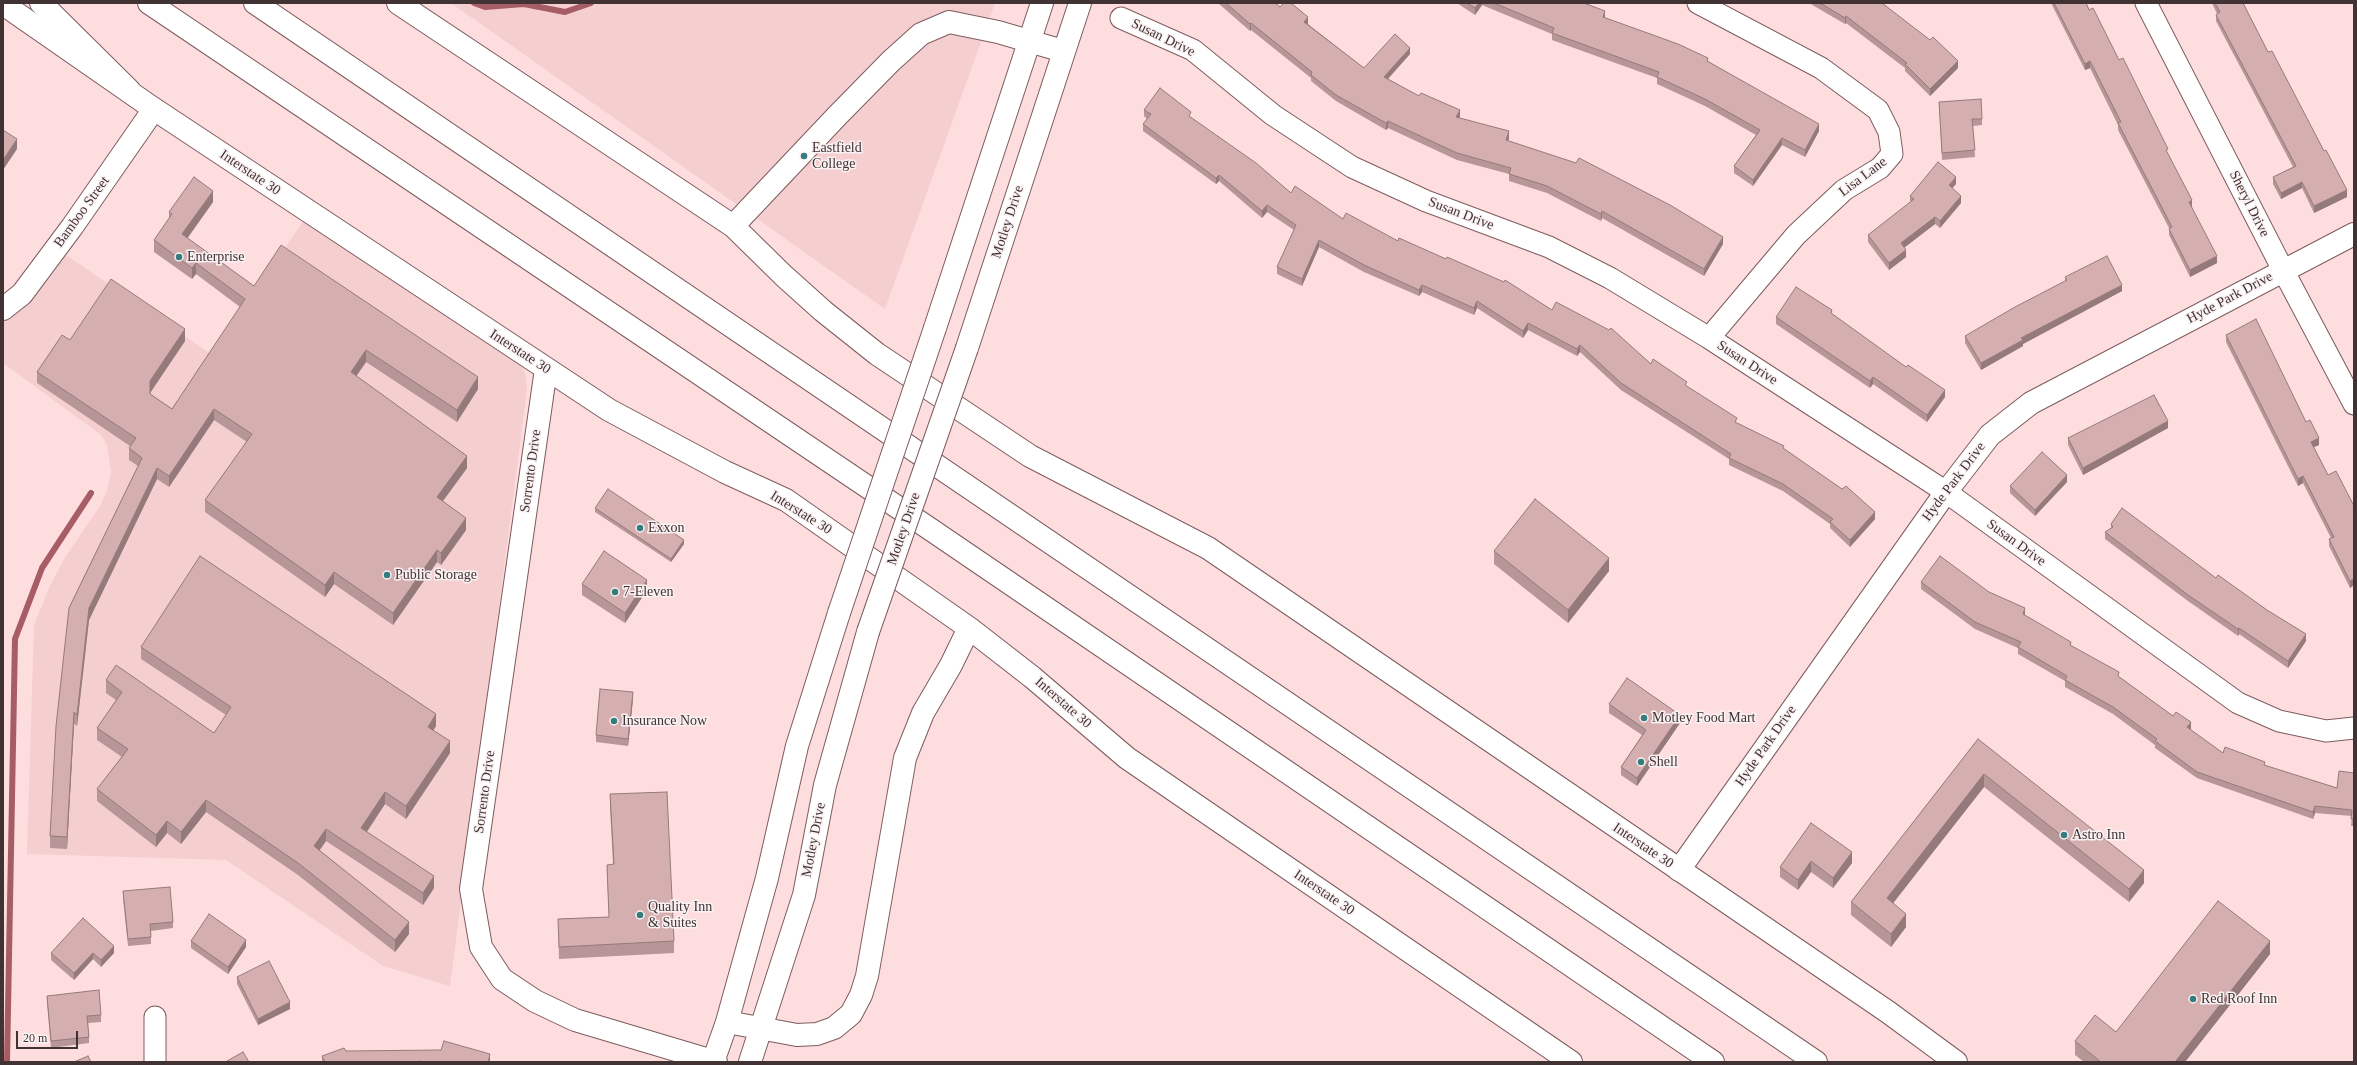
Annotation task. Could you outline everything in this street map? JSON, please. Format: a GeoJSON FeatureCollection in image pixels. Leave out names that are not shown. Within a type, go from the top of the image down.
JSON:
{"type":"FeatureCollection","features":[{"type":"Feature","properties":{"kind":"main road"},"geometry":{"type":"LineString","coordinates":[[40,3],[128,90]]}},
{"type":"Feature","properties":{"kind":"main road"},"geometry":{"type":"LineString","coordinates":[[149,3],[917,520],[1713,1062]]}},
{"type":"Feature","properties":{"kind":"main road"},"geometry":{"type":"LineString","coordinates":[[255,3],[1816,1062]]}},
{"type":"Feature","properties":{"kind":"main road","name":"Interstate 30"},"geometry":{"type":"LineString","coordinates":[[398,3],[733,226],[806,296],[877,354],[1030,456],[1208,548],[1888,1012],[1956,1062]]}},
{"type":"Feature","properties":{"kind":"main road"},"geometry":{"type":"LineString","coordinates":[[714,1062],[767,878],[797,746],[839,613],[1042,3]]}},
{"type":"Feature","properties":{"kind":"main road","name":"Motley Drive"},"geometry":{"type":"LineString","coordinates":[[750,1062],[804,895],[825,785],[868,632],[967,348],[1063,51],[1080,3]]}},
{"type":"Feature","properties":{"kind":"main road","name":"Interstate 30"},"geometry":{"type":"LineString","coordinates":[[3,4],[154,109],[546,370],[613,412],[725,472],[786,500],[970,628],[1032,676],[1127,758],[1571,1062]]}},
{"type":"Feature","properties":{"kind":"main road"},"geometry":{"type":"LineString","coordinates":[[733,226],[837,116],[891,61],[921,34],[949,22],[969,25],[1063,51]]}},
{"type":"Feature","properties":{"kind":"main road","name":"Bamboo Street"},"geometry":{"type":"LineString","coordinates":[[3,309],[26,288],[154,109]]}},
{"type":"Feature","properties":{"kind":"main road","name":"Hyde Park Drive"},"geometry":{"type":"LineString","coordinates":[[1679,870],[1946,492],[1990,435],[2031,403],[2354,234]]}},
{"type":"Feature","properties":{"kind":"main road","name":"Sorrento Drive"},"geometry":{"type":"LineString","coordinates":[[546,370],[471,889],[482,948],[502,979],[535,1001],[575,1020],[714,1062]]}},
{"type":"Feature","properties":{"kind":"main road"},"geometry":{"type":"LineString","coordinates":[[726,1022],[761,1030],[798,1035],[816,1034],[834,1028],[851,1014],[861,995],[867,976],[905,758],[923,713],[952,665],[970,628]]}},
{"type":"Feature","properties":{"kind":"street","name":"Lisa Lane"},"geometry":{"type":"LineString","coordinates":[[1698,3],[1821,68],[1878,110],[1889,132],[1892,154],[1880,168],[1844,190],[1796,235],[1709,338]]}},
{"type":"Feature","properties":{"kind":"street","name":"Sheryl Drive"},"geometry":{"type":"LineString","coordinates":[[2146,3],[2283,270],[2354,404]]}},
{"type":"Feature","properties":{"kind":"street","name":"Susan Drive"},"geometry":{"type":"LineString","coordinates":[[1121,18],[1193,50],[1273,115],[1352,167],[1426,201],[1549,247],[1610,278],[1709,338],[1946,492],[2238,703],[2279,721],[2326,731],[2354,728]]}},
{"type":"Feature","properties":{"kind":"street"},"geometry":{"type":"LineString","coordinates":[[155,1017],[155,1062]]}},
{"type":"Feature","properties":{"kind":"shaded area","name":"Eastfield College"},"geometry":{"type":"Polygon","coordinates":[[[451,3],[995,3],[885,309],[451,3]]]}},
{"type":"Feature","properties":{"kind":"shaded area","name":"Public Storage"},"geometry":{"type":"Polygon","coordinates":[[[304,220],[520,362],[525,373],[527,390],[450,986],[383,966],[226,860],[27,854],[34,625],[49,588],[64,559],[100,506],[107,491],[111,472],[107,445],[101,435],[3,363],[3,322],[49,279],[66,255],[211,354],[304,220]]]}},
{"type":"Feature","properties":{"kind":"building"},"geometry":{"type":"Polygon","coordinates":[[[1226,3],[1275,3],[1280,7],[1284,3],[1291,3],[1308,17],[1304,22],[1364,68],[1395,34],[1410,48],[1384,77],[1419,96],[1421,93],[1460,110],[1456,117],[1509,131],[1506,140],[1576,163],[1579,158],[1670,205],[1723,237],[1704,269],[1602,211],[1601,214],[1547,186],[1509,174],[1511,168],[1457,153],[1388,121],[1386,123],[1336,95],[1311,75],[1312,72],[1251,23],[1250,24],[1226,3]]]}},
{"type":"Feature","properties":{"kind":"building"},"geometry":{"type":"Polygon","coordinates":[[[1467,3],[1479,3],[1475,8],[1467,3]]]}},
{"type":"Feature","properties":{"kind":"building"},"geometry":{"type":"Polygon","coordinates":[[[1494,3],[1584,3],[1605,11],[1603,17],[1678,44],[1708,58],[1707,61],[1819,124],[1805,150],[1782,138],[1753,180],[1734,166],[1760,130],[1705,99],[1657,77],[1659,72],[1552,33],[1554,28],[1494,3]]]}},
{"type":"Feature","properties":{"kind":"building"},"geometry":{"type":"Polygon","coordinates":[[[1820,3],[1882,3],[1930,40],[1933,37],[1958,61],[1930,89],[1905,64],[1907,63],[1846,16],[1845,18],[1820,3]]]}},
{"type":"Feature","properties":{"kind":"building"},"geometry":{"type":"Polygon","coordinates":[[[2054,3],[2086,3],[2089,10],[2093,8],[2119,60],[2123,58],[2168,149],[2166,150],[2192,200],[2189,202],[2217,256],[2190,270],[2169,229],[2172,227],[2118,123],[2121,122],[2090,61],[2085,64],[2054,3]]]}},
{"type":"Feature","properties":{"kind":"building"},"geometry":{"type":"Polygon","coordinates":[[[2215,3],[2243,3],[2268,52],[2272,51],[2324,151],[2326,150],[2347,190],[2314,206],[2302,182],[2281,193],[2273,177],[2296,166],[2216,15],[2220,12],[2215,3]]]}},
{"type":"Feature","properties":{"kind":"building"},"geometry":{"type":"Polygon","coordinates":[[[1160,88],[1191,112],[1189,116],[1256,163],[1291,193],[1295,186],[1343,219],[1346,213],[1398,241],[1399,238],[1446,259],[1447,257],[1504,282],[1505,280],[1552,310],[1556,302],[1609,330],[1611,328],[1651,364],[1653,359],[1687,382],[1685,385],[1737,418],[1735,422],[1784,446],[1783,448],[1842,489],[1846,486],[1875,512],[1850,540],[1830,522],[1833,519],[1783,484],[1729,458],[1731,454],[1621,383],[1580,345],[1577,349],[1528,323],[1523,331],[1477,301],[1474,308],[1422,285],[1419,290],[1364,265],[1319,240],[1302,279],[1277,267],[1296,225],[1267,205],[1262,211],[1219,175],[1216,178],[1143,124],[1151,114],[1144,110],[1160,88]]]}},
{"type":"Feature","properties":{"kind":"building"},"geometry":{"type":"Polygon","coordinates":[[[1981,99],[1982,119],[1972,119],[1975,150],[1942,153],[1939,102],[1981,99]]]}},
{"type":"Feature","properties":{"kind":"building"},"geometry":{"type":"Polygon","coordinates":[[[3,130],[17,139],[3,160],[3,130]]]}},
{"type":"Feature","properties":{"kind":"building"},"geometry":{"type":"Polygon","coordinates":[[[1938,162],[1956,177],[1949,185],[1961,196],[1940,221],[1935,217],[1901,243],[1906,250],[1889,263],[1868,235],[1914,199],[1910,196],[1938,162]]]}},
{"type":"Feature","properties":{"kind":"building"},"geometry":{"type":"Polygon","coordinates":[[[194,177],[213,191],[182,234],[254,286],[281,245],[478,377],[457,410],[366,350],[351,372],[467,456],[437,497],[466,518],[441,553],[437,550],[393,613],[334,572],[325,585],[205,500],[252,434],[214,409],[169,476],[157,468],[89,608],[77,715],[74,712],[67,837],[50,836],[56,726],[69,608],[142,458],[129,448],[136,438],[37,372],[62,335],[70,340],[111,279],[185,329],[150,381],[150,394],[172,409],[245,299],[196,263],[192,268],[154,240],[172,214],[169,212],[194,177]]]}},
{"type":"Feature","properties":{"kind":"building"},"geometry":{"type":"Polygon","coordinates":[[[2107,256],[2122,285],[2021,338],[2023,340],[1981,363],[1965,336],[2015,307],[2067,280],[2065,277],[2107,256]]]}},
{"type":"Feature","properties":{"kind":"building"},"geometry":{"type":"Polygon","coordinates":[[[1796,287],[1832,310],[1831,313],[1906,367],[1908,365],[1945,390],[1927,415],[1873,377],[1870,381],[1776,317],[1796,287]]]}},
{"type":"Feature","properties":{"kind":"building"},"geometry":{"type":"Polygon","coordinates":[[[2256,319],[2306,422],[2310,420],[2319,438],[2311,442],[2328,475],[2336,471],[2354,506],[2354,579],[2350,581],[2329,539],[2334,537],[2303,476],[2298,479],[2226,335],[2256,319]]]}},
{"type":"Feature","properties":{"kind":"building"},"geometry":{"type":"Polygon","coordinates":[[[2154,395],[2168,421],[2083,468],[2068,438],[2154,395]]]}},
{"type":"Feature","properties":{"kind":"building"},"geometry":{"type":"Polygon","coordinates":[[[2042,452],[2067,475],[2035,510],[2010,486],[2042,452]]]}},
{"type":"Feature","properties":{"kind":"building","name":"Exxon"},"geometry":{"type":"Polygon","coordinates":[[[608,489],[684,540],[671,559],[595,508],[608,489]]]}},
{"type":"Feature","properties":{"kind":"building"},"geometry":{"type":"Polygon","coordinates":[[[1535,499],[1609,558],[1568,610],[1494,551],[1535,499]]]}},
{"type":"Feature","properties":{"kind":"building"},"geometry":{"type":"Polygon","coordinates":[[[2122,508],[2216,578],[2218,575],[2267,610],[2306,634],[2288,661],[2188,595],[2105,532],[2113,527],[2111,524],[2122,508]]]}},
{"type":"Feature","properties":{"kind":"building","name":"7-Eleven"},"geometry":{"type":"Polygon","coordinates":[[[604,551],[647,580],[625,613],[582,584],[604,551]]]}},
{"type":"Feature","properties":{"kind":"building"},"geometry":{"type":"Polygon","coordinates":[[[200,556],[436,714],[428,727],[450,741],[406,806],[385,792],[361,828],[434,876],[423,893],[326,829],[314,846],[409,922],[395,940],[298,863],[206,800],[181,832],[167,821],[156,835],[97,789],[128,749],[97,728],[122,692],[106,680],[116,665],[214,733],[231,707],[141,647],[200,556]]]}},
{"type":"Feature","properties":{"kind":"building"},"geometry":{"type":"Polygon","coordinates":[[[1940,556],[1989,592],[2025,608],[2023,614],[2071,642],[2070,645],[2119,672],[2118,676],[2173,716],[2176,712],[2191,722],[2187,727],[2223,753],[2225,747],[2265,762],[2264,765],[2337,788],[2339,771],[2354,773],[2354,819],[2351,819],[2352,810],[2315,806],[2313,812],[2197,772],[2155,741],[2157,739],[2113,707],[2065,680],[2067,676],[2018,647],[2021,642],[1975,622],[1921,582],[1940,556]]]}},
{"type":"Feature","properties":{"kind":"building"},"geometry":{"type":"Polygon","coordinates":[[[1627,678],[1680,715],[1637,778],[1621,767],[1646,730],[1609,704],[1627,678]]]}},
{"type":"Feature","properties":{"kind":"building","name":"Insurance Now"},"geometry":{"type":"Polygon","coordinates":[[[600,689],[633,692],[628,739],[596,735],[600,689]]]}},
{"type":"Feature","properties":{"kind":"building","name":"Astro Inn"},"geometry":{"type":"Polygon","coordinates":[[[1978,739],[2144,870],[2129,889],[1984,774],[1887,898],[1906,914],[1891,934],[1851,902],[1978,739]]]}},
{"type":"Feature","properties":{"kind":"building","name":"Quality Inn & Suites"},"geometry":{"type":"Polygon","coordinates":[[[667,792],[674,941],[559,947],[558,919],[609,917],[607,865],[614,864],[610,794],[667,792]]]}},
{"type":"Feature","properties":{"kind":"building"},"geometry":{"type":"Polygon","coordinates":[[[1811,823],[1852,852],[1833,878],[1811,861],[1798,880],[1780,867],[1811,823]]]}},
{"type":"Feature","properties":{"kind":"building"},"geometry":{"type":"Polygon","coordinates":[[[170,887],[173,922],[150,924],[151,937],[128,939],[123,891],[170,887]]]}},
{"type":"Feature","properties":{"kind":"building","name":"Red Roof Inn"},"geometry":{"type":"Polygon","coordinates":[[[2218,901],[2270,941],[2175,1062],[2101,1062],[2075,1041],[2095,1015],[2116,1032],[2218,901]]]}},
{"type":"Feature","properties":{"kind":"building"},"geometry":{"type":"Polygon","coordinates":[[[209,914],[246,940],[228,967],[191,941],[209,914]]]}},
{"type":"Feature","properties":{"kind":"building"},"geometry":{"type":"Polygon","coordinates":[[[83,918],[114,946],[101,960],[93,953],[74,973],[51,953],[83,918]]]}},
{"type":"Feature","properties":{"kind":"building"},"geometry":{"type":"Polygon","coordinates":[[[269,961],[290,1002],[258,1019],[237,977],[269,961]]]}},
{"type":"Feature","properties":{"kind":"building"},"geometry":{"type":"Polygon","coordinates":[[[99,990],[101,1015],[87,1016],[89,1037],[51,1041],[47,996],[99,990]]]}},
{"type":"Feature","properties":{"kind":"building"},"geometry":{"type":"Polygon","coordinates":[[[444,1041],[490,1054],[488,1062],[325,1062],[322,1056],[344,1048],[346,1051],[441,1050],[444,1041]]]}},
{"type":"Feature","properties":{"kind":"building"},"geometry":{"type":"Polygon","coordinates":[[[243,1052],[249,1062],[227,1061],[243,1052]]]}},
{"type":"Feature","properties":{"kind":"building"},"geometry":{"type":"Polygon","coordinates":[[[88,1056],[91,1062],[74,1062],[88,1056]]]}},
{"type":"Feature","properties":{"kind":"waterway"},"geometry":{"type":"LineString","coordinates":[[474,3],[485,7],[524,4],[565,12],[591,3]]}},
{"type":"Feature","properties":{"kind":"waterway"},"geometry":{"type":"LineString","coordinates":[[7,1062],[15,639],[42,568],[91,493]]}},
{"type":"Feature","properties":{"kind":"place","name":"Eastfield College"},"geometry":{"type":"Point","coordinates":[804,156]}},
{"type":"Feature","properties":{"kind":"place","name":"Enterprise"},"geometry":{"type":"Point","coordinates":[179,257]}},
{"type":"Feature","properties":{"kind":"place","name":"Exxon"},"geometry":{"type":"Point","coordinates":[640,528]}},
{"type":"Feature","properties":{"kind":"place","name":"Public Storage"},"geometry":{"type":"Point","coordinates":[387,575]}},
{"type":"Feature","properties":{"kind":"place","name":"7-Eleven"},"geometry":{"type":"Point","coordinates":[615,592]}},
{"type":"Feature","properties":{"kind":"place","name":"Motley Food Mart"},"geometry":{"type":"Point","coordinates":[1644,718]}},
{"type":"Feature","properties":{"kind":"place","name":"Insurance Now"},"geometry":{"type":"Point","coordinates":[614,721]}},
{"type":"Feature","properties":{"kind":"place","name":"Shell"},"geometry":{"type":"Point","coordinates":[1641,762]}},
{"type":"Feature","properties":{"kind":"place","name":"Astro Inn"},"geometry":{"type":"Point","coordinates":[2064,835]}},
{"type":"Feature","properties":{"kind":"place","name":"Quality Inn & Suites"},"geometry":{"type":"Point","coordinates":[640,915]}},
{"type":"Feature","properties":{"kind":"place","name":"Red Roof Inn"},"geometry":{"type":"Point","coordinates":[2193,999]}}]}
